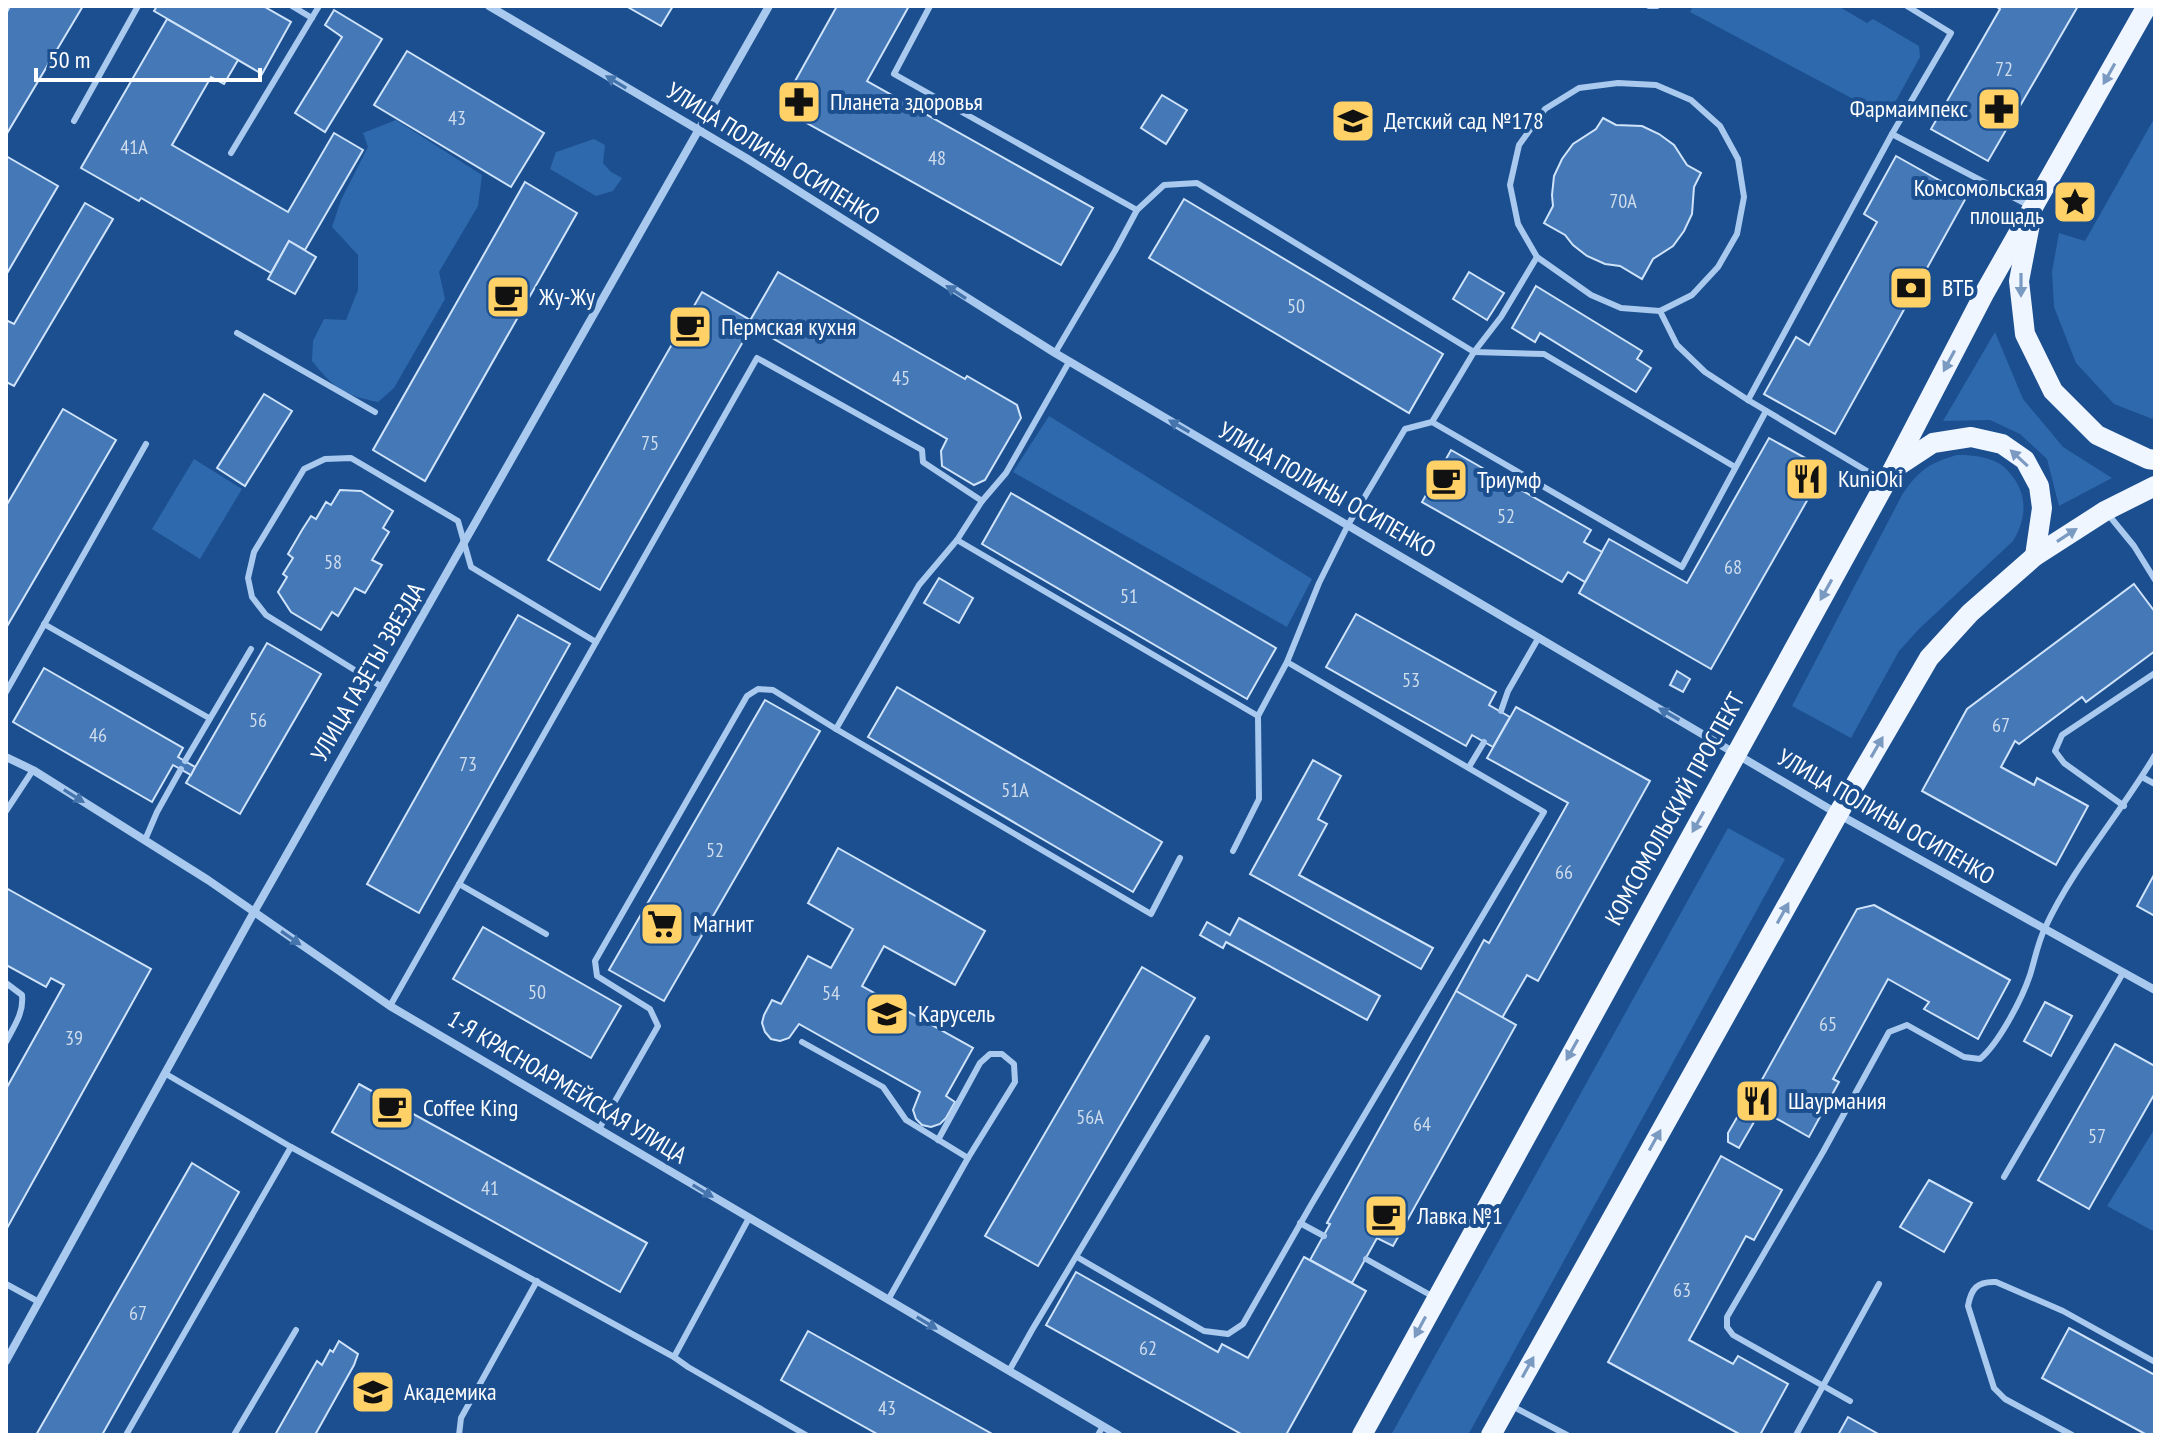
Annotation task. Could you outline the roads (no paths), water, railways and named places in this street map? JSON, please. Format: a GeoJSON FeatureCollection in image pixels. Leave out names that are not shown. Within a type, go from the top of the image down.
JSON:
{"type":"FeatureCollection","features":[{"type":"Feature","properties":{"kind":"main road"},"geometry":{"type":"LineString","coordinates":[[2148,13],[2034,208],[2019,281],[2025,334],[2053,391],[2097,435],[2155,460]]}},
{"type":"Feature","properties":{"kind":"main road","name":"КОМСОМОЛЬСКИЙ ПРОСПЕКТ"},"geometry":{"type":"LineString","coordinates":[[1362,1435],[1888,476],[1985,292],[2034,208]]}},
{"type":"Feature","properties":{"kind":"main road"},"geometry":{"type":"LineString","coordinates":[[1888,476],[1933,443],[1971,437],[2002,444],[2025,460],[2039,486],[2042,508],[2035,556]]}},
{"type":"Feature","properties":{"kind":"main road"},"geometry":{"type":"LineString","coordinates":[[1491,1435],[1838,814],[1929,658],[1970,613],[2035,556],[2105,511],[2155,486]]}},
{"type":"Feature","properties":{"kind":"street","name":"УЛИЦА ПОЛИНЫ ОСИПЕНКО"},"geometry":{"type":"LineString","coordinates":[[489,6],[746,158],[1069,362],[1838,814],[2155,990]]}},
{"type":"Feature","properties":{"kind":"street","name":"УЛИЦА ГАЗЕТЫ ЗВЕЗДА"},"geometry":{"type":"LineString","coordinates":[[6,1361],[254,912],[769,6]]}},
{"type":"Feature","properties":{"kind":"street","name":"1-Я КРАСНОАРМЕЙСКАЯ УЛИЦА"},"geometry":{"type":"LineString","coordinates":[[6,757],[33,770],[208,880],[390,1006],[1009,1371],[1100,1430],[1118,1435]]}},
{"type":"Feature","properties":{"kind":"lane"},"geometry":{"type":"LineString","coordinates":[[74,121],[138,6]]}},
{"type":"Feature","properties":{"kind":"lane"},"geometry":{"type":"LineString","coordinates":[[292,6],[312,18]]}},
{"type":"Feature","properties":{"kind":"lane"},"geometry":{"type":"LineString","coordinates":[[231,153],[319,6]]}},
{"type":"Feature","properties":{"kind":"lane"},"geometry":{"type":"LineString","coordinates":[[930,6],[894,74],[1137,210]]}},
{"type":"Feature","properties":{"kind":"lane"},"geometry":{"type":"LineString","coordinates":[[1649,6],[1657,6]]}},
{"type":"Feature","properties":{"kind":"lane"},"geometry":{"type":"LineString","coordinates":[[1748,400],[1892,134],[1951,33],[1907,6]]}},
{"type":"Feature","properties":{"kind":"lane"},"geometry":{"type":"LineString","coordinates":[[1618,83],[1656,85],[1691,100],[1720,126],[1738,159],[1744,197],[1737,234],[1718,267],[1692,295],[1660,311],[1621,308],[1591,295],[1537,257],[1518,224],[1510,185],[1519,145],[1545,109],[1579,88],[1618,83]]}},
{"type":"Feature","properties":{"kind":"lane"},"geometry":{"type":"LineString","coordinates":[[1892,134],[2034,208]]}},
{"type":"Feature","properties":{"kind":"lane"},"geometry":{"type":"LineString","coordinates":[[1055,353],[1137,210],[1164,185],[1197,183],[1474,352],[1544,354],[1735,467]]}},
{"type":"Feature","properties":{"kind":"lane"},"geometry":{"type":"LineString","coordinates":[[1233,851],[1259,799],[1258,716],[1287,662],[1319,583],[1348,525],[1405,429],[1432,422],[1537,257]]}},
{"type":"Feature","properties":{"kind":"lane"},"geometry":{"type":"LineString","coordinates":[[1660,311],[1677,345],[1705,372],[1766,411],[1888,476]]}},
{"type":"Feature","properties":{"kind":"lane"},"geometry":{"type":"LineString","coordinates":[[237,333],[375,412]]}},
{"type":"Feature","properties":{"kind":"lane"},"geometry":{"type":"LineString","coordinates":[[390,1006],[757,358],[922,450],[923,462],[982,501]]}},
{"type":"Feature","properties":{"kind":"lane"},"geometry":{"type":"LineString","coordinates":[[836,729],[919,585],[957,540],[982,501],[1006,473],[1069,362]]}},
{"type":"Feature","properties":{"kind":"lane"},"geometry":{"type":"LineString","coordinates":[[1432,422],[1682,567],[1766,411]]}},
{"type":"Feature","properties":{"kind":"lane"},"geometry":{"type":"LineString","coordinates":[[6,692],[146,444]]}},
{"type":"Feature","properties":{"kind":"lane"},"geometry":{"type":"LineString","coordinates":[[382,687],[266,615],[252,597],[248,578],[254,552],[304,469],[325,459],[351,458],[458,521],[471,567],[596,642]]}},
{"type":"Feature","properties":{"kind":"lane"},"geometry":{"type":"LineString","coordinates":[[2105,511],[2134,546],[2155,580]]}},
{"type":"Feature","properties":{"kind":"lane"},"geometry":{"type":"LineString","coordinates":[[957,540],[1258,716]]}},
{"type":"Feature","properties":{"kind":"lane"},"geometry":{"type":"LineString","coordinates":[[44,624],[209,718]]}},
{"type":"Feature","properties":{"kind":"lane"},"geometry":{"type":"LineString","coordinates":[[1501,711],[1508,691],[1539,637]]}},
{"type":"Feature","properties":{"kind":"lane"},"geometry":{"type":"LineString","coordinates":[[185,761],[251,649]]}},
{"type":"Feature","properties":{"kind":"lane"},"geometry":{"type":"LineString","coordinates":[[1077,1257],[1204,1331],[1228,1334],[1243,1324],[1544,812],[1287,662]]}},
{"type":"Feature","properties":{"kind":"lane"},"geometry":{"type":"LineString","coordinates":[[2124,806],[2064,763],[2055,751],[2062,735],[2155,673]]}},
{"type":"Feature","properties":{"kind":"lane"},"geometry":{"type":"LineString","coordinates":[[599,1129],[658,1026],[650,1009],[597,976],[595,961],[747,696],[758,689],[773,690],[1151,914],[1180,858]]}},
{"type":"Feature","properties":{"kind":"lane"},"geometry":{"type":"LineString","coordinates":[[1469,767],[1484,742]]}},
{"type":"Feature","properties":{"kind":"lane"},"geometry":{"type":"LineString","coordinates":[[1850,1401],[1733,1335],[1727,1327],[1727,1317],[1889,1032],[1907,1025],[1964,1057],[1980,1059],[1991,1050],[2023,991],[2044,929],[2077,872],[2124,806],[2155,755]]}},
{"type":"Feature","properties":{"kind":"lane"},"geometry":{"type":"LineString","coordinates":[[145,840],[181,769]]}},
{"type":"Feature","properties":{"kind":"lane"},"geometry":{"type":"LineString","coordinates":[[6,811],[33,770]]}},
{"type":"Feature","properties":{"kind":"lane"},"geometry":{"type":"LineString","coordinates":[[2142,777],[2155,784]]}},
{"type":"Feature","properties":{"kind":"lane"},"geometry":{"type":"LineString","coordinates":[[459,884],[546,934]]}},
{"type":"Feature","properties":{"kind":"lane"},"geometry":{"type":"LineString","coordinates":[[2004,1177],[2123,973]]}},
{"type":"Feature","properties":{"kind":"lane"},"geometry":{"type":"LineString","coordinates":[[6,983],[22,995],[23,1004],[6,1042]]}},
{"type":"Feature","properties":{"kind":"lane"},"geometry":{"type":"LineString","coordinates":[[1009,1371],[1207,1038]]}},
{"type":"Feature","properties":{"kind":"lane"},"geometry":{"type":"LineString","coordinates":[[802,1042],[883,1087],[906,1120],[968,1158]]}},
{"type":"Feature","properties":{"kind":"lane"},"geometry":{"type":"LineString","coordinates":[[888,1300],[1015,1082],[1014,1064],[1002,1054],[990,1054],[980,1063],[938,1140]]}},
{"type":"Feature","properties":{"kind":"lane"},"geometry":{"type":"LineString","coordinates":[[166,1074],[291,1147],[674,1357],[806,1435]]}},
{"type":"Feature","properties":{"kind":"lane"},"geometry":{"type":"LineString","coordinates":[[126,1435],[291,1147]]}},
{"type":"Feature","properties":{"kind":"lane"},"geometry":{"type":"LineString","coordinates":[[674,1357],[749,1218]]}},
{"type":"Feature","properties":{"kind":"lane"},"geometry":{"type":"LineString","coordinates":[[1300,1223],[1324,1236]]}},
{"type":"Feature","properties":{"kind":"lane"},"geometry":{"type":"LineString","coordinates":[[1366,1259],[1436,1298]]}},
{"type":"Feature","properties":{"kind":"lane"},"geometry":{"type":"LineString","coordinates":[[459,1435],[461,1418],[537,1281]]}},
{"type":"Feature","properties":{"kind":"lane"},"geometry":{"type":"LineString","coordinates":[[2072,1435],[2005,1399],[1994,1388],[1968,1306],[1970,1294],[1977,1286],[1986,1281],[1996,1282],[2063,1311],[2155,1362]]}},
{"type":"Feature","properties":{"kind":"lane"},"geometry":{"type":"LineString","coordinates":[[6,1284],[39,1302]]}},
{"type":"Feature","properties":{"kind":"lane"},"geometry":{"type":"LineString","coordinates":[[1796,1435],[1879,1284]]}},
{"type":"Feature","properties":{"kind":"lane"},"geometry":{"type":"LineString","coordinates":[[234,1435],[296,1330]]}},
{"type":"Feature","properties":{"kind":"lane"},"geometry":{"type":"LineString","coordinates":[[1507,1404],[1567,1435]]}},
{"type":"Feature","properties":{"kind":"place","name":"Планета здоровья"},"geometry":{"type":"Point","coordinates":[799,102]}},
{"type":"Feature","properties":{"kind":"place","name":"Фармаимпекс"},"geometry":{"type":"Point","coordinates":[1999,109]}},
{"type":"Feature","properties":{"kind":"place","name":"Детский сад №178"},"geometry":{"type":"Point","coordinates":[1353,121]}},
{"type":"Feature","properties":{"kind":"place","name":"Комсомольская площадь"},"geometry":{"type":"Point","coordinates":[2075,202]}},
{"type":"Feature","properties":{"kind":"place","name":"ВТБ"},"geometry":{"type":"Point","coordinates":[1911,288]}},
{"type":"Feature","properties":{"kind":"place","name":"Жу-Жу"},"geometry":{"type":"Point","coordinates":[508,297]}},
{"type":"Feature","properties":{"kind":"place","name":"Пермская кухня"},"geometry":{"type":"Point","coordinates":[690,327]}},
{"type":"Feature","properties":{"kind":"place","name":"KuniOki"},"geometry":{"type":"Point","coordinates":[1807,479]}},
{"type":"Feature","properties":{"kind":"place","name":"Триумф"},"geometry":{"type":"Point","coordinates":[1446,480]}},
{"type":"Feature","properties":{"kind":"place","name":"Магнит"},"geometry":{"type":"Point","coordinates":[662,924]}},
{"type":"Feature","properties":{"kind":"place","name":"Карусель"},"geometry":{"type":"Point","coordinates":[887,1014]}},
{"type":"Feature","properties":{"kind":"place","name":"Шаурмания"},"geometry":{"type":"Point","coordinates":[1757,1101]}},
{"type":"Feature","properties":{"kind":"place","name":"Coffee King"},"geometry":{"type":"Point","coordinates":[392,1108]}},
{"type":"Feature","properties":{"kind":"place","name":"Лавка №1"},"geometry":{"type":"Point","coordinates":[1386,1216]}},
{"type":"Feature","properties":{"kind":"place","name":"Академика"},"geometry":{"type":"Point","coordinates":[373,1392]}}]}
